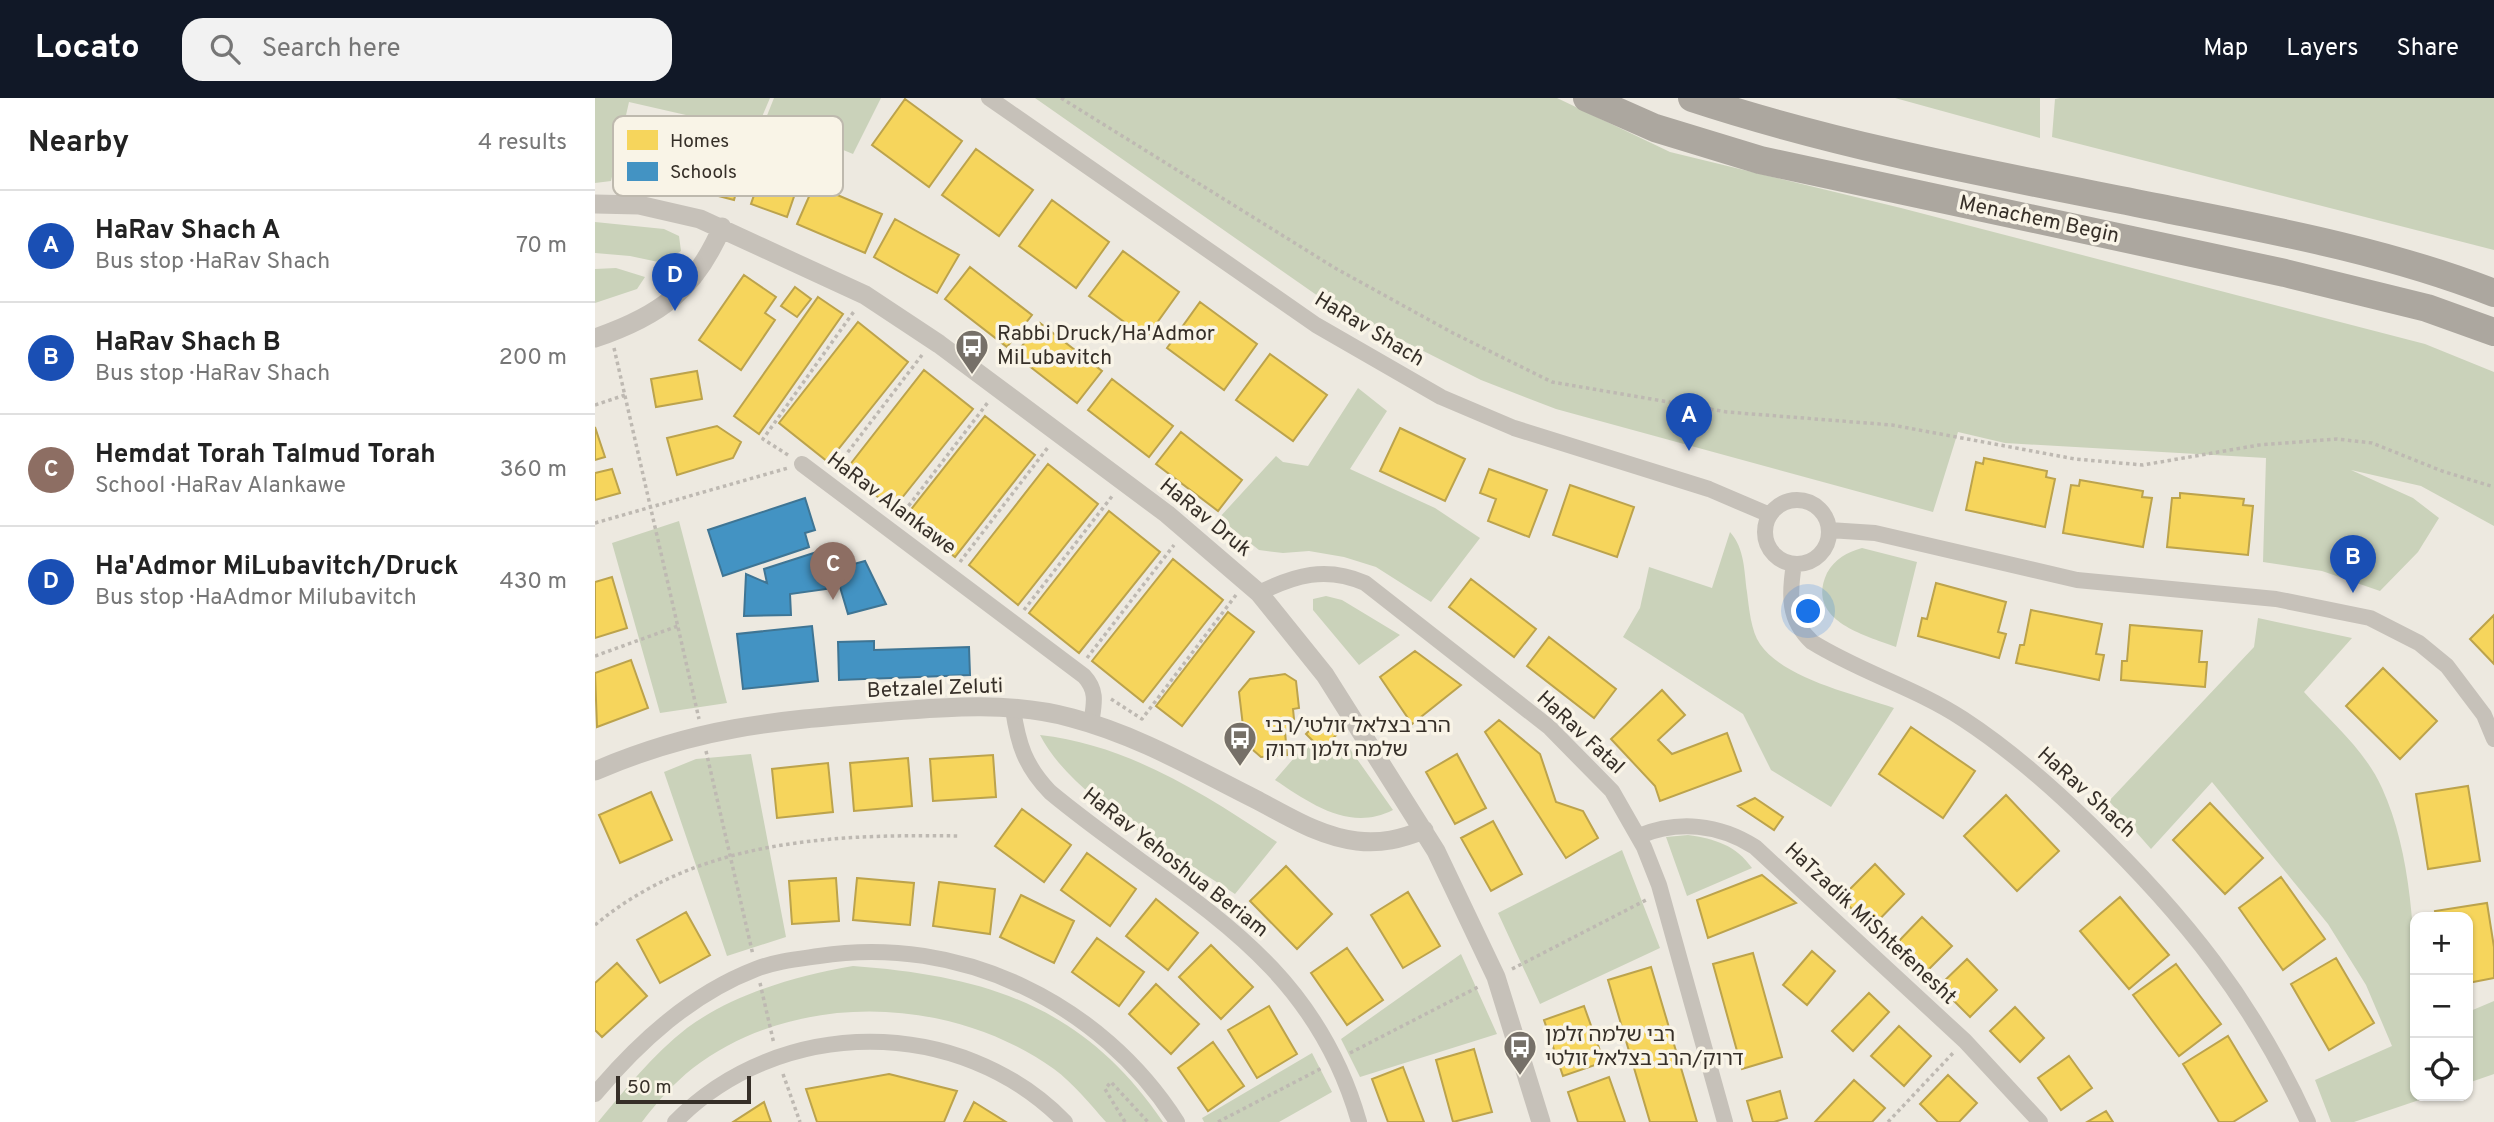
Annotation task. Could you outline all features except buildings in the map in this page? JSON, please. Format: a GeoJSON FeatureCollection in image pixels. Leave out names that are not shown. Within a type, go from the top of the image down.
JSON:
{"type":"FeatureCollection","features":[{"type":"Feature","properties":{"kind":"highway","name":"Menachem Begin"},"geometry":{"type":"LineString","coordinates":[[1587,98],[1655,128],[1760,160],[2285,273],[2427,308],[2494,331]]}},
{"type":"Feature","properties":{"kind":"highway","name":"Menachem Begin"},"geometry":{"type":"LineString","coordinates":[[1692,98],[1766,122],[1923,160],[2270,229],[2432,269],[2494,293]]}},
{"type":"Feature","properties":{"kind":"street","name":"HaRav Shach"},"geometry":{"type":"LineString","coordinates":[[989,98],[1316,325],[1441,397],[1514,428],[1709,489],[1770,514]]}},
{"type":"Feature","properties":{"kind":"street","name":"HaRav Druk"},"geometry":{"type":"LineString","coordinates":[[595,204],[639,205],[678,212],[722,227],[865,295],[934,340],[1123,481],[1186,530],[1252,587],[1325,675],[1424,830],[1477,933],[1496,977],[1541,1122]]}},
{"type":"Feature","properties":{"kind":"street"},"geometry":{"type":"LineString","coordinates":[[603,335],[660,309],[686,288],[709,257],[722,227]]}},
{"type":"Feature","properties":{"kind":"street","name":"HaRav Alankawe"},"geometry":{"type":"LineString","coordinates":[[802,464],[1078,671],[1093,685],[1095,697]]}},
{"type":"Feature","properties":{"kind":"street"},"geometry":{"type":"LineString","coordinates":[[1805,500],[1822,511],[1829,530],[1828,541],[1815,559],[1794,564],[1775,555],[1765,536],[1770,514],[1786,502],[1805,500]]}},
{"type":"Feature","properties":{"kind":"street"},"geometry":{"type":"LineString","coordinates":[[1829,530],[1875,533],[2077,580],[2276,599],[2370,618],[2419,643],[2447,666],[2484,715],[2494,739]]}},
{"type":"Feature","properties":{"kind":"street","name":"HaRav Shach"},"geometry":{"type":"LineString","coordinates":[[1794,564],[1789,591],[1793,614],[1798,627],[1812,642],[1931,699],[1997,743],[2078,812],[2166,900],[2206,948],[2243,1003],[2279,1062],[2308,1122]]}},
{"type":"Feature","properties":{"kind":"street","name":"HaRav Fatal"},"geometry":{"type":"LineString","coordinates":[[1252,587],[1301,574],[1332,573],[1365,583],[1574,750],[1612,791],[1639,836],[1661,892],[1725,1122]]}},
{"type":"Feature","properties":{"kind":"street"},"geometry":{"type":"LineString","coordinates":[[1091,724],[1095,697]]}},
{"type":"Feature","properties":{"kind":"street","name":"Betzalel Zeluti"},"geometry":{"type":"LineString","coordinates":[[595,771],[702,733],[745,724],[948,707],[1013,709],[1043,712],[1091,724],[1179,760],[1331,836],[1378,842],[1400,840],[1424,830]]}},
{"type":"Feature","properties":{"kind":"street","name":"HaRav Yehoshua Beriam"},"geometry":{"type":"LineString","coordinates":[[1013,709],[1022,754],[1039,780],[1065,804],[1207,908],[1248,942],[1287,984],[1337,1060],[1359,1122]]}},
{"type":"Feature","properties":{"kind":"street","name":"HaTzadik MiShtefenesht"},"geometry":{"type":"LineString","coordinates":[[1639,836],[1672,826],[1705,828],[1739,837],[1770,858],[1889,974],[1965,1041],[2039,1122]]}},
{"type":"Feature","properties":{"kind":"street"},"geometry":{"type":"LineString","coordinates":[[595,1094],[619,1066],[669,1020],[700,998],[756,969],[809,957],[869,951],[946,959],[990,972],[1033,990],[1086,1022],[1142,1074],[1177,1122]]}},
{"type":"Feature","properties":{"kind":"street"},"geometry":{"type":"LineString","coordinates":[[675,1122],[726,1082],[777,1057],[844,1042],[895,1042],[961,1056],[1002,1074],[1033,1094],[1065,1122]]}},
{"type":"Feature","properties":{"kind":"path"},"geometry":{"type":"LineString","coordinates":[[1061,98],[1335,268],[1451,332],[1552,382],[1727,412],[1892,425],[2075,459],[2143,464],[2259,445],[2337,439],[2372,443],[2442,471],[2494,487]]}},
{"type":"Feature","properties":{"kind":"path"},"geometry":{"type":"LineString","coordinates":[[802,464],[763,439],[865,295]]}},
{"type":"Feature","properties":{"kind":"path"},"geometry":{"type":"LineString","coordinates":[[603,335],[625,396],[777,1057],[800,1122]]}},
{"type":"Feature","properties":{"kind":"path"},"geometry":{"type":"LineString","coordinates":[[825,482],[934,340]]}},
{"type":"Feature","properties":{"kind":"path"},"geometry":{"type":"LineString","coordinates":[[890,530],[998,388]]}},
{"type":"Feature","properties":{"kind":"path"},"geometry":{"type":"LineString","coordinates":[[595,405],[625,396]]}},
{"type":"Feature","properties":{"kind":"path"},"geometry":{"type":"LineString","coordinates":[[950,575],[1059,433]]}},
{"type":"Feature","properties":{"kind":"path","name":"HaRav Alankawe"},"geometry":{"type":"LineString","coordinates":[[595,523],[802,464]]}},
{"type":"Feature","properties":{"kind":"path"},"geometry":{"type":"LineString","coordinates":[[1014,623],[1123,481]]}},
{"type":"Feature","properties":{"kind":"path"},"geometry":{"type":"LineString","coordinates":[[1078,671],[1186,530]]}},
{"type":"Feature","properties":{"kind":"path"},"geometry":{"type":"LineString","coordinates":[[1095,697],[1114,700],[1142,719],[1252,587]]}},
{"type":"Feature","properties":{"kind":"path"},"geometry":{"type":"LineString","coordinates":[[595,656],[678,626]]}},
{"type":"Feature","properties":{"kind":"path"},"geometry":{"type":"LineString","coordinates":[[595,925],[636,895],[667,878],[730,853],[839,838],[960,836]]}},
{"type":"Feature","properties":{"kind":"path"},"geometry":{"type":"LineString","coordinates":[[1218,1122],[1661,892]]}},
{"type":"Feature","properties":{"kind":"path"},"geometry":{"type":"LineString","coordinates":[[1888,1122],[1965,1041]]}},
{"type":"Feature","properties":{"kind":"path"},"geometry":{"type":"LineString","coordinates":[[1125,1122],[1105,1089],[1111,1082],[1148,1122]]}},
{"type":"Feature","properties":{"kind":"green space"},"geometry":{"type":"Polygon","coordinates":[[[595,98],[770,98],[762,116],[690,116],[629,102],[626,116],[613,116],[611,181],[595,183],[595,98]]]}},
{"type":"Feature","properties":{"kind":"green space"},"geometry":{"type":"Polygon","coordinates":[[[774,98],[881,98],[853,154],[843,150],[843,116],[767,116],[774,98]]]}},
{"type":"Feature","properties":{"kind":"green space"},"geometry":{"type":"Polygon","coordinates":[[[1035,98],[1557,98],[1670,152],[1901,208],[2425,344],[2494,372],[2494,526],[2421,486],[2351,470],[2413,498],[2439,518],[2418,552],[2380,591],[2322,571],[2263,562],[2266,458],[2005,443],[1958,432],[1933,512],[1556,409],[1481,380],[1328,303],[1035,98]]]}},
{"type":"Feature","properties":{"kind":"green space"},"geometry":{"type":"Polygon","coordinates":[[[1895,98],[2040,98],[2040,138],[1895,98]]]}},
{"type":"Feature","properties":{"kind":"green space"},"geometry":{"type":"Polygon","coordinates":[[[2494,98],[2494,250],[2052,137],[2055,99],[2494,98]]]}},
{"type":"Feature","properties":{"kind":"green space"},"geometry":{"type":"Polygon","coordinates":[[[595,222],[664,229],[679,236],[681,251],[663,263],[630,256],[595,253],[595,222]]]}},
{"type":"Feature","properties":{"kind":"green space"},"geometry":{"type":"Polygon","coordinates":[[[616,268],[645,277],[637,289],[595,303],[595,269],[616,268]]]}},
{"type":"Feature","properties":{"kind":"green space"},"geometry":{"type":"Polygon","coordinates":[[[1358,388],[1387,411],[1350,469],[1435,508],[1480,538],[1431,602],[1376,567],[1344,557],[1309,551],[1283,553],[1259,550],[1219,518],[1276,456],[1283,462],[1308,466],[1358,388]]]}},
{"type":"Feature","properties":{"kind":"green space"},"geometry":{"type":"Polygon","coordinates":[[[679,521],[727,703],[660,713],[612,543],[679,521]]]}},
{"type":"Feature","properties":{"kind":"green space"},"geometry":{"type":"Polygon","coordinates":[[[1730,532],[1741,553],[1754,633],[1771,656],[1802,676],[1894,708],[1831,807],[1771,770],[1743,714],[1623,637],[1640,608],[1649,567],[1712,588],[1730,532]]]}},
{"type":"Feature","properties":{"kind":"green space"},"geometry":{"type":"Polygon","coordinates":[[[1862,548],[1917,562],[1896,647],[1854,631],[1831,614],[1824,603],[1822,589],[1830,568],[1842,557],[1862,548]]]}},
{"type":"Feature","properties":{"kind":"green space"},"geometry":{"type":"Polygon","coordinates":[[[1326,596],[1342,600],[1400,635],[1359,665],[1313,610],[1313,599],[1326,596]]]}},
{"type":"Feature","properties":{"kind":"green space"},"geometry":{"type":"Polygon","coordinates":[[[2258,618],[2352,638],[2304,692],[2347,737],[2375,774],[2395,823],[2404,860],[2411,912],[2410,1101],[2416,1101],[2354,1122],[2331,1122],[2315,1080],[2392,1046],[2366,985],[2328,924],[2212,782],[2151,849],[2109,801],[2254,647],[2258,618]]]}},
{"type":"Feature","properties":{"kind":"green space"},"geometry":{"type":"Polygon","coordinates":[[[1040,735],[1073,740],[1104,749],[1165,774],[1222,806],[1277,842],[1235,894],[1127,823],[1100,802],[1055,758],[1040,735]]]}},
{"type":"Feature","properties":{"kind":"green space"},"geometry":{"type":"Polygon","coordinates":[[[1345,742],[1393,810],[1377,816],[1346,817],[1317,806],[1275,780],[1307,743],[1327,761],[1345,742]]]}},
{"type":"Feature","properties":{"kind":"green space"},"geometry":{"type":"Polygon","coordinates":[[[751,754],[786,937],[727,956],[664,772],[696,759],[751,754]]]}},
{"type":"Feature","properties":{"kind":"green space"},"geometry":{"type":"Polygon","coordinates":[[[1688,835],[1724,844],[1746,860],[1752,868],[1687,896],[1666,837],[1688,835]]]}},
{"type":"Feature","properties":{"kind":"green space"},"geometry":{"type":"Polygon","coordinates":[[[1622,850],[1660,948],[1540,1004],[1498,913],[1622,850]]]}},
{"type":"Feature","properties":{"kind":"green space"},"geometry":{"type":"Polygon","coordinates":[[[1461,954],[1497,1034],[1360,1077],[1341,1039],[1461,954]]]}},
{"type":"Feature","properties":{"kind":"green space"},"geometry":{"type":"Polygon","coordinates":[[[853,966],[947,978],[989,989],[1029,1004],[1066,1024],[1100,1050],[1132,1082],[1163,1122],[1106,1122],[1054,1069],[1013,1045],[968,1027],[921,1016],[873,1012],[825,1015],[778,1025],[734,1043],[693,1068],[666,1093],[642,1122],[598,1122],[663,1049],[706,1016],[767,988],[853,966]]]}},
{"type":"Feature","properties":{"kind":"green space"},"geometry":{"type":"Polygon","coordinates":[[[2494,1001],[2494,1074],[2473,1081],[2473,1038],[2473,1010],[2494,1001]]]}},
{"type":"Feature","properties":{"kind":"green space"},"geometry":{"type":"Polygon","coordinates":[[[1312,1053],[1332,1092],[1279,1122],[1204,1122],[1202,1118],[1312,1053]]]}},
{"type":"Feature","properties":{"kind":"place","name":"Ha'Admor MiLubavitch/Druck"},"geometry":{"type":"Point","coordinates":[675,311]}},
{"type":"Feature","properties":{"kind":"place","name":"Rabbi Druck/Ha'Admor MiLubavitch"},"geometry":{"type":"Point","coordinates":[972,376]}},
{"type":"Feature","properties":{"kind":"place","name":"HaRav Shach A"},"geometry":{"type":"Point","coordinates":[1689,451]}},
{"type":"Feature","properties":{"kind":"place","name":"HaRav Shach B"},"geometry":{"type":"Point","coordinates":[2353,593]}},
{"type":"Feature","properties":{"kind":"place","name":"Hemdat Torah Talmud Torah"},"geometry":{"type":"Point","coordinates":[833,600]}},
{"type":"Feature","properties":{"kind":"place","name":"הרב בצלאל זולטי/רבי שלמה זלמן דרוק"},"geometry":{"type":"Point","coordinates":[1240,768]}},
{"type":"Feature","properties":{"kind":"place","name":"רבי שלמה זלמן דרוק/הרב בצלאל זולטי"},"geometry":{"type":"Point","coordinates":[1520,1077]}}]}
